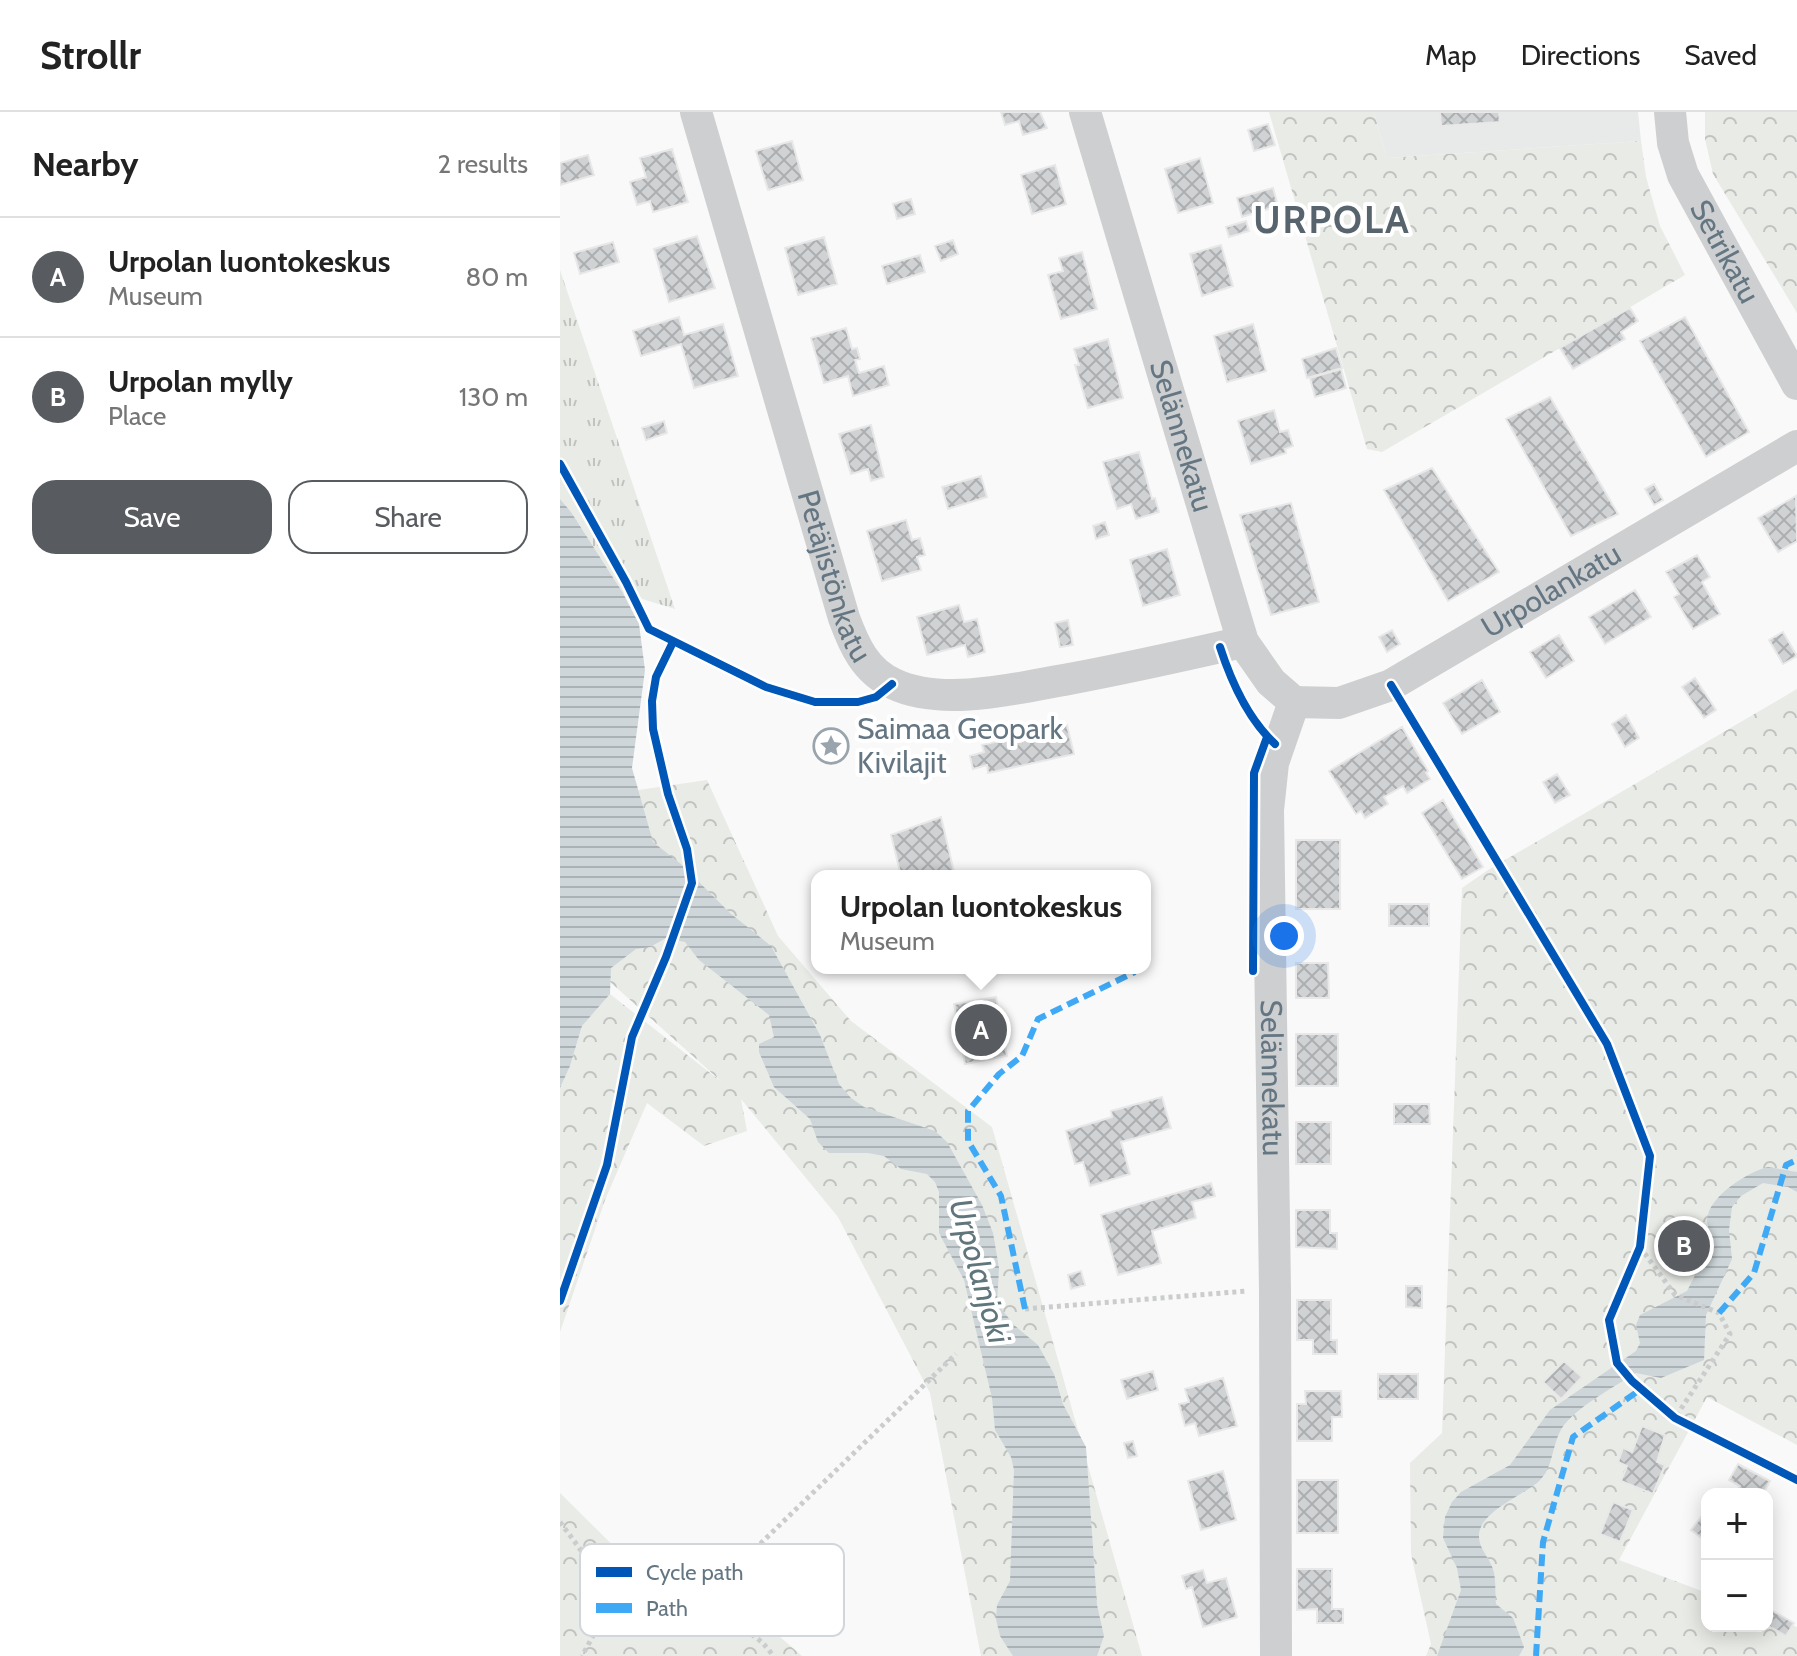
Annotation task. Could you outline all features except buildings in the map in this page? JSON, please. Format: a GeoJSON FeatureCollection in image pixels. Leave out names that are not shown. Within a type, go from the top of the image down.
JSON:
{"type":"FeatureCollection","features":[{"type":"Feature","properties":{"kind":"street","name":"Petäjistönkatu"},"geometry":{"type":"LineString","coordinates":[[696,112],[844,618],[854,647],[870,668],[892,684],[916,692],[945,695],[1010,689],[1128,668],[1243,642]]}},
{"type":"Feature","properties":{"kind":"street","name":"Selännekatu"},"geometry":{"type":"LineString","coordinates":[[1085,112],[1243,642],[1271,682],[1294,702],[1273,763],[1268,810],[1275,1291],[1276,1656]]}},
{"type":"Feature","properties":{"kind":"street","name":"Setrikatu"},"geometry":{"type":"LineString","coordinates":[[1670,112],[1673,143],[1683,175],[1797,384]]}},
{"type":"Feature","properties":{"kind":"street","name":"Urpolankatu"},"geometry":{"type":"LineString","coordinates":[[1294,702],[1339,703],[1391,685],[1797,446]]}},
{"type":"Feature","properties":{"kind":"path"},"geometry":{"type":"LineString","coordinates":[[1634,1261],[1642,1232]]}},
{"type":"Feature","properties":{"kind":"path"},"geometry":{"type":"LineString","coordinates":[[1640,1247],[1675,1295],[1704,1304],[1719,1313],[1730,1334],[1675,1418]]}},
{"type":"Feature","properties":{"kind":"path"},"geometry":{"type":"LineString","coordinates":[[1013,1316],[1025,1309],[1275,1291]]}},
{"type":"Feature","properties":{"kind":"path"},"geometry":{"type":"LineString","coordinates":[[760,1544],[956,1354],[967,1347]]}},
{"type":"Feature","properties":{"kind":"path"},"geometry":{"type":"LineString","coordinates":[[1663,1408],[1688,1425]]}},
{"type":"Feature","properties":{"kind":"path"},"geometry":{"type":"LineString","coordinates":[[560,1522],[580,1549]]}},
{"type":"Feature","properties":{"kind":"path"},"geometry":{"type":"LineString","coordinates":[[582,1656],[593,1636]]}},
{"type":"Feature","properties":{"kind":"path"},"geometry":{"type":"LineString","coordinates":[[754,1636],[773,1656]]}},
{"type":"Feature","properties":{"kind":"shaded area"},"geometry":{"type":"Polygon","coordinates":[[[1374,112],[1638,112],[1641,141],[1387,158],[1374,112]]]}},
{"type":"Feature","properties":{"kind":"green space"},"geometry":{"type":"Polygon","coordinates":[[[1269,112],[1374,112],[1387,158],[1641,141],[1646,177],[1660,226],[1685,275],[1382,452],[1367,449],[1269,112]]]}},
{"type":"Feature","properties":{"kind":"green space"},"geometry":{"type":"Polygon","coordinates":[[[1705,112],[1797,112],[1797,313],[1713,174],[1705,139],[1705,112]]]}},
{"type":"Feature","properties":{"kind":"green space"},"geometry":{"type":"Polygon","coordinates":[[[560,270],[675,609],[623,593],[560,499],[560,270]]]}},
{"type":"Feature","properties":{"kind":"green space"},"geometry":{"type":"Polygon","coordinates":[[[1797,689],[1797,1445],[1707,1397],[1619,1560],[1701,1591],[1701,1632],[1773,1632],[1773,1618],[1797,1627],[1797,1656],[1426,1656],[1431,1644],[1411,1554],[1410,1463],[1442,1433],[1462,888],[1797,689]]]}},
{"type":"Feature","properties":{"kind":"green space"},"geometry":{"type":"Polygon","coordinates":[[[707,780],[778,936],[851,1021],[992,1127],[1142,1656],[981,1656],[930,1393],[838,1217],[741,1099],[747,1131],[704,1146],[647,1103],[605,1200],[560,1332],[560,1088],[582,1026],[610,994],[723,1083],[590,964],[625,792],[707,780]]]}},
{"type":"Feature","properties":{"kind":"green space"},"geometry":{"type":"Polygon","coordinates":[[[560,1493],[612,1544],[580,1544],[580,1636],[779,1636],[802,1656],[560,1656],[560,1493]]]}},
{"type":"Feature","properties":{"kind":"water","name":"Urpolanjoki"},"geometry":{"type":"Polygon","coordinates":[[[560,499],[623,593],[639,624],[645,670],[632,768],[653,842],[771,946],[820,1035],[839,1084],[851,1098],[864,1107],[935,1131],[947,1142],[982,1205],[993,1233],[999,1268],[997,1303],[1014,1325],[1038,1345],[1054,1374],[1063,1404],[1086,1447],[1097,1605],[1104,1636],[1097,1656],[1013,1656],[1000,1636],[997,1605],[1010,1581],[1014,1470],[1011,1457],[995,1430],[992,1398],[964,1280],[939,1233],[939,1192],[935,1182],[927,1174],[901,1169],[884,1156],[829,1153],[818,1142],[810,1119],[774,1087],[759,1052],[759,1044],[774,1037],[769,1015],[699,960],[685,942],[666,938],[650,947],[636,949],[611,968],[610,994],[582,1026],[560,1088],[560,499]]]}},
{"type":"Feature","properties":{"kind":"water"},"geometry":{"type":"Polygon","coordinates":[[[1768,1167],[1797,1172],[1797,1192],[1788,1187],[1763,1183],[1741,1196],[1732,1207],[1729,1230],[1732,1259],[1706,1315],[1704,1360],[1661,1378],[1636,1373],[1586,1405],[1562,1428],[1543,1477],[1494,1512],[1481,1526],[1479,1540],[1493,1568],[1496,1604],[1513,1618],[1524,1647],[1519,1656],[1437,1656],[1461,1590],[1457,1568],[1443,1538],[1445,1517],[1452,1502],[1461,1492],[1510,1465],[1550,1410],[1636,1351],[1640,1343],[1636,1325],[1640,1315],[1687,1291],[1713,1240],[1707,1218],[1716,1200],[1742,1179],[1768,1167]]]}},
{"type":"Feature","properties":{"kind":"marked path"},"geometry":{"type":"LineString","coordinates":[[1025,1309],[1001,1196],[968,1141],[968,1111],[999,1074],[1022,1056],[1038,1019],[1131,974]]}},
{"type":"Feature","properties":{"kind":"marked path"},"geometry":{"type":"LineString","coordinates":[[1719,1313],[1754,1273],[1786,1165],[1797,1160]]}},
{"type":"Feature","properties":{"kind":"marked path"},"geometry":{"type":"LineString","coordinates":[[1536,1656],[1543,1542],[1573,1437],[1641,1389]]}},
{"type":"Feature","properties":{"kind":"cycle path"},"geometry":{"type":"LineString","coordinates":[[560,464],[649,629],[766,687],[815,702],[858,702],[876,697],[892,684]]}},
{"type":"Feature","properties":{"kind":"cycle path"},"geometry":{"type":"LineString","coordinates":[[560,1301],[607,1165],[632,1037],[666,957],[692,883],[687,849],[668,794],[653,729],[652,701],[656,677],[673,642]]}},
{"type":"Feature","properties":{"kind":"cycle path"},"geometry":{"type":"LineString","coordinates":[[1220,647],[1242,699],[1257,724],[1275,744]]}},
{"type":"Feature","properties":{"kind":"cycle path"},"geometry":{"type":"LineString","coordinates":[[1391,685],[1607,1044],[1650,1156],[1640,1247],[1609,1320],[1617,1363],[1632,1381],[1675,1418],[1797,1480]]}},
{"type":"Feature","properties":{"kind":"cycle path"},"geometry":{"type":"LineString","coordinates":[[1253,971],[1254,773],[1267,737]]}},
{"type":"Feature","properties":{"kind":"place","name":"Saimaa Geopark Kivilajit"},"geometry":{"type":"Point","coordinates":[831,746]}},
{"type":"Feature","properties":{"kind":"place","name":"Urpolan luontokeskus"},"geometry":{"type":"Point","coordinates":[981,1030]}},
{"type":"Feature","properties":{"kind":"place","name":"Urpolan mylly"},"geometry":{"type":"Point","coordinates":[1684,1246]}},
{"type":"Feature","properties":{"kind":"district","name":"URPOLA"},"geometry":{"type":"Point","coordinates":[1332,220]}}]}
